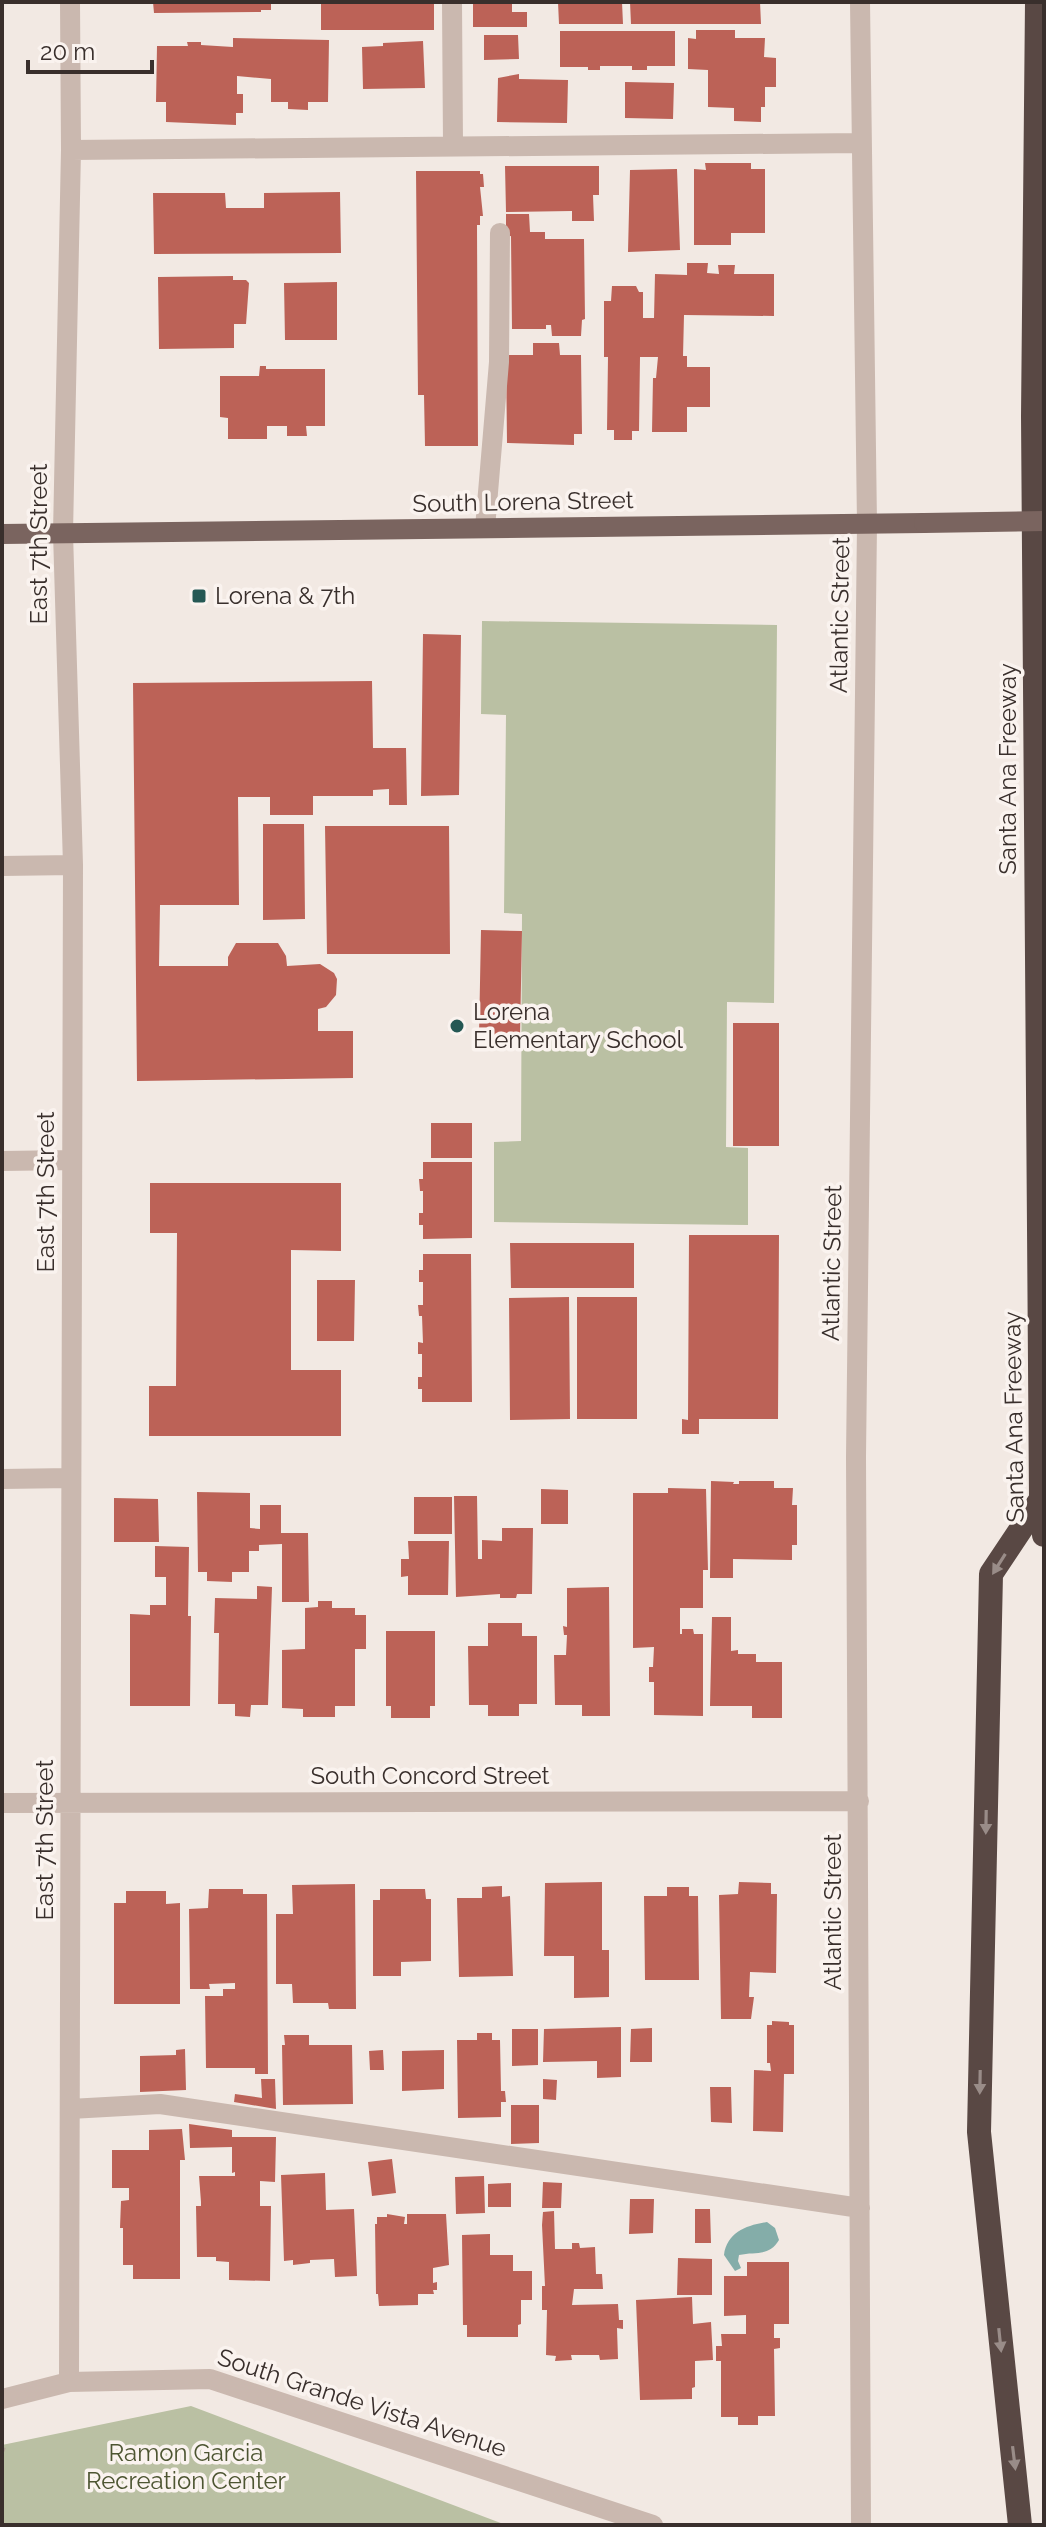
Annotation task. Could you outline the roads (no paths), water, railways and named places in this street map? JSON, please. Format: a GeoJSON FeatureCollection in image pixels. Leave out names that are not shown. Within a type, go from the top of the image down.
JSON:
{"type":"FeatureCollection","features":[{"type":"Feature","properties":{"kind":"highway","name":"Santa Ana Freeway"},"geometry":{"type":"LineString","coordinates":[[1037,2],[1033,431],[1041,1499],[1044,1535]]}},
{"type":"Feature","properties":{"kind":"highway"},"geometry":{"type":"LineString","coordinates":[[1020,2525],[979,2132],[979,2100],[991,1574],[1041,1499]]}},
{"type":"Feature","properties":{"kind":"main road","name":"South Lorena Street"},"geometry":{"type":"LineString","coordinates":[[2,534],[1044,521]]}},
{"type":"Feature","properties":{"kind":"street","name":"East 7th Street"},"geometry":{"type":"LineString","coordinates":[[69,2382],[73,865],[63,533],[71,150],[70,2]]}},
{"type":"Feature","properties":{"kind":"street"},"geometry":{"type":"LineString","coordinates":[[452,2],[453,145]]}},
{"type":"Feature","properties":{"kind":"street","name":"Atlantic Street"},"geometry":{"type":"LineString","coordinates":[[860,2],[867,524],[856,1457],[861,2525]]}},
{"type":"Feature","properties":{"kind":"street"},"geometry":{"type":"LineString","coordinates":[[71,150],[861,143]]}},
{"type":"Feature","properties":{"kind":"street"},"geometry":{"type":"LineString","coordinates":[[485,528],[499,362],[500,233]]}},
{"type":"Feature","properties":{"kind":"street"},"geometry":{"type":"LineString","coordinates":[[2,866],[73,865]]}},
{"type":"Feature","properties":{"kind":"street"},"geometry":{"type":"LineString","coordinates":[[2,1161],[72,1160]]}},
{"type":"Feature","properties":{"kind":"street"},"geometry":{"type":"LineString","coordinates":[[2,1479],[71,1478]]}},
{"type":"Feature","properties":{"kind":"street","name":"South Concord Street"},"geometry":{"type":"LineString","coordinates":[[2,1803],[859,1801]]}},
{"type":"Feature","properties":{"kind":"street"},"geometry":{"type":"LineString","coordinates":[[70,2109],[160,2104],[860,2208]]}},
{"type":"Feature","properties":{"kind":"street","name":"South Grande Vista Avenue"},"geometry":{"type":"LineString","coordinates":[[2,2399],[69,2382],[210,2379],[653,2525]]}},
{"type":"Feature","properties":{"kind":"water"},"geometry":{"type":"Polygon","coordinates":[[[767,2222],[775,2228],[779,2240],[766,2251],[739,2255],[741,2268],[735,2271],[724,2255],[729,2241],[745,2228],[767,2222]]]}},
{"type":"Feature","properties":{"kind":"place","name":"Lorena & 7th"},"geometry":{"type":"Point","coordinates":[199,596]}},
{"type":"Feature","properties":{"kind":"place","name":"Lorena Elementary School"},"geometry":{"type":"Point","coordinates":[457,1026]}},
{"type":"Feature","properties":{"kind":"park label","name":"Ramon Garcia Recreation Center"},"geometry":{"type":"Point","coordinates":[186,2467]}}]}
